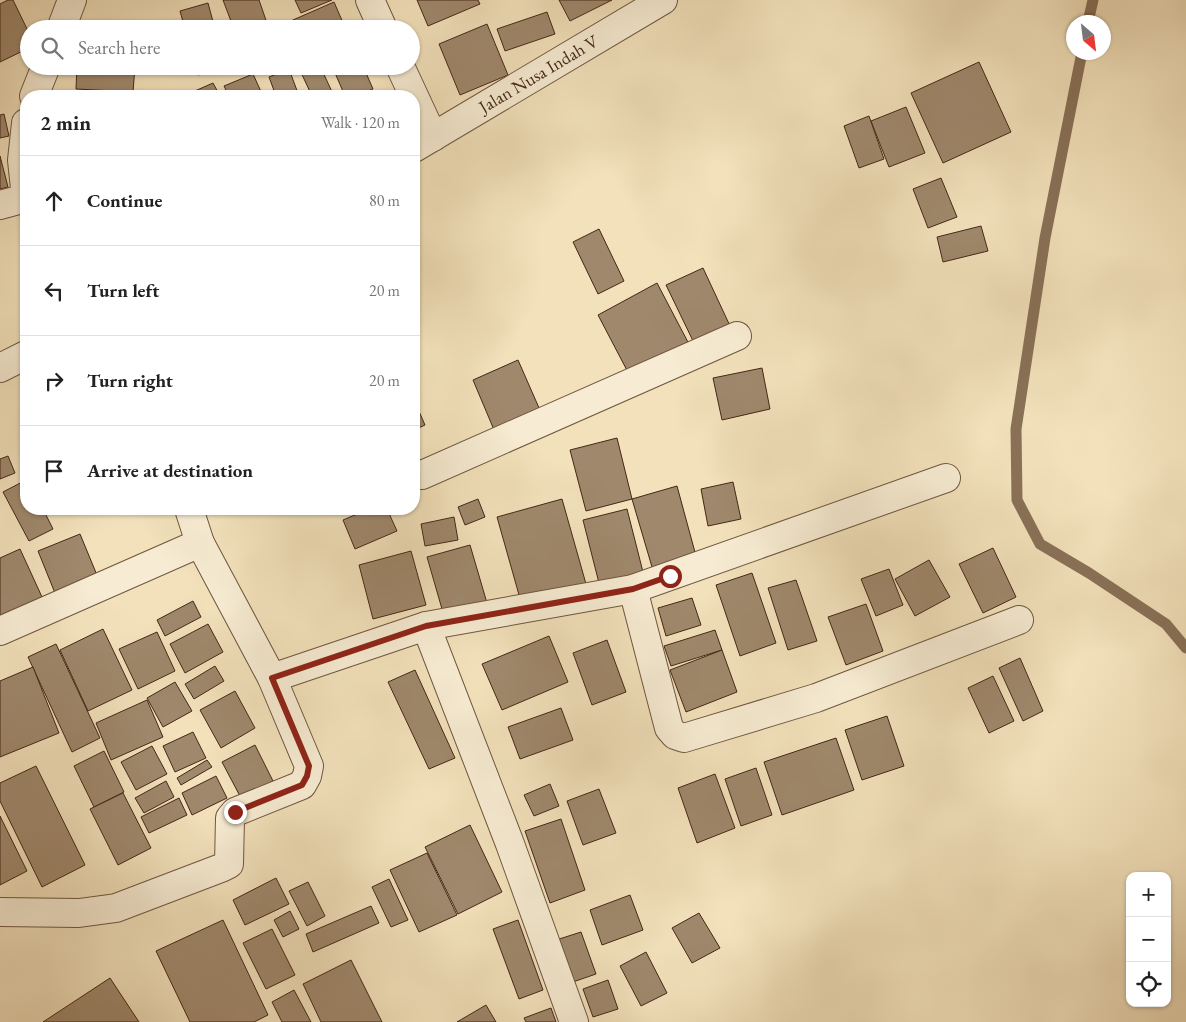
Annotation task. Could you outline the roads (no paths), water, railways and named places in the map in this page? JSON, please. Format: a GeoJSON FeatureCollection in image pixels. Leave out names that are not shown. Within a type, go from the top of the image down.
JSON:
{"type":"FeatureCollection","features":[{"type":"Feature","properties":{"kind":"street"},"geometry":{"type":"LineString","coordinates":[[64,20],[72,0]]}},
{"type":"Feature","properties":{"kind":"street"},"geometry":{"type":"LineString","coordinates":[[370,0],[379,20]]}},
{"type":"Feature","properties":{"kind":"street","name":"Jalan Nusa Indah V"},"geometry":{"type":"LineString","coordinates":[[423,143],[663,0]]}},
{"type":"Feature","properties":{"kind":"street"},"geometry":{"type":"LineString","coordinates":[[36,90],[42,75]]}},
{"type":"Feature","properties":{"kind":"street"},"geometry":{"type":"LineString","coordinates":[[403,75],[407,90]]}},
{"type":"Feature","properties":{"kind":"street"},"geometry":{"type":"LineString","coordinates":[[0,205],[20,200]]}},
{"type":"Feature","properties":{"kind":"street"},"geometry":{"type":"LineString","coordinates":[[420,475],[737,336]]}},
{"type":"Feature","properties":{"kind":"street"},"geometry":{"type":"LineString","coordinates":[[0,368],[20,358]]}},
{"type":"Feature","properties":{"kind":"street"},"geometry":{"type":"LineString","coordinates":[[272,678],[426,626],[633,589],[946,478]]}},
{"type":"Feature","properties":{"kind":"street"},"geometry":{"type":"LineString","coordinates":[[0,912],[78,913],[116,908],[229,864],[230,818],[235,812],[302,785],[307,776],[309,766],[272,678],[200,543],[196,515]]}},
{"type":"Feature","properties":{"kind":"street"},"geometry":{"type":"LineString","coordinates":[[0,631],[200,543]]}},
{"type":"Feature","properties":{"kind":"street"},"geometry":{"type":"LineString","coordinates":[[633,589],[669,728],[675,735],[684,738],[816,698],[1019,620]]}},
{"type":"Feature","properties":{"kind":"street"},"geometry":{"type":"LineString","coordinates":[[426,626],[510,844],[574,1022]]}},
{"type":"Feature","properties":{"kind":"waterway"},"geometry":{"type":"LineString","coordinates":[[1090,15],[1093,0]]}},
{"type":"Feature","properties":{"kind":"waterway"},"geometry":{"type":"LineString","coordinates":[[1080,60],[1045,238],[1016,429],[1017,500],[1040,544],[1089,573],[1166,624],[1186,648]]}}]}
